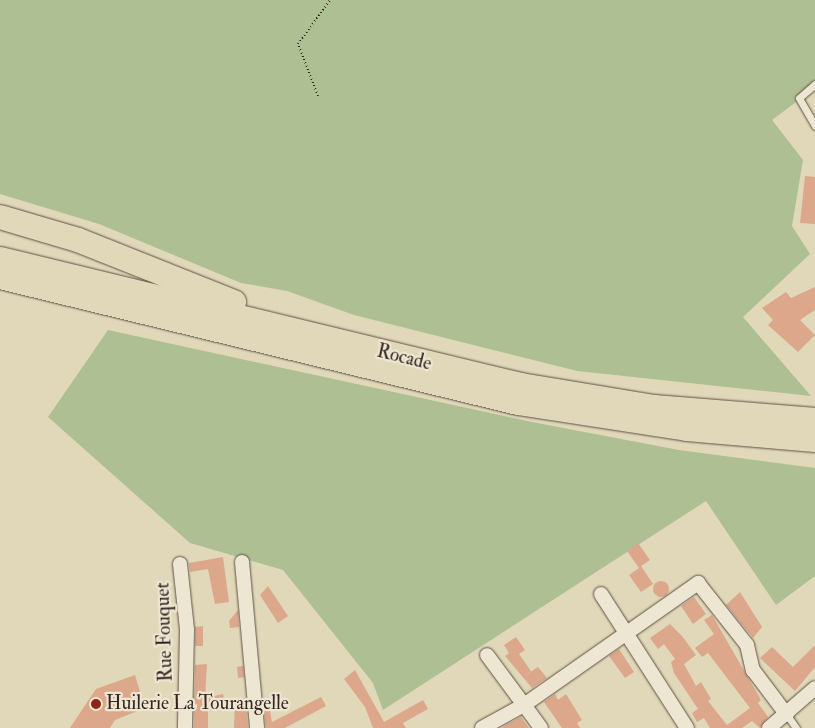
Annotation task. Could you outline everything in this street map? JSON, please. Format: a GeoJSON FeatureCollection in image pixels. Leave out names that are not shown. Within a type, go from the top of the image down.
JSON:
{"type":"FeatureCollection","features":[{"type":"Feature","properties":{"kind":"highway"},"geometry":{"type":"LineString","coordinates":[[0,217],[112,253],[302,332]]}},
{"type":"Feature","properties":{"kind":"highway","name":"Rocade"},"geometry":{"type":"LineString","coordinates":[[0,258],[302,332],[587,397],[696,412],[815,420]]}},
{"type":"Feature","properties":{"kind":"highway"},"geometry":{"type":"LineString","coordinates":[[0,277],[518,404],[687,429],[815,440]]}},
{"type":"Feature","properties":{"kind":"highway"},"geometry":{"type":"LineString","coordinates":[[0,282],[26,282]]}},
{"type":"Feature","properties":{"kind":"street"},"geometry":{"type":"LineString","coordinates":[[242,562],[257,728]]}},
{"type":"Feature","properties":{"kind":"street","name":"Rue Fouquet"},"geometry":{"type":"LineString","coordinates":[[180,564],[187,630],[185,728]]}},
{"type":"Feature","properties":{"kind":"street"},"geometry":{"type":"LineString","coordinates":[[482,728],[524,705],[698,582],[747,645],[753,670],[786,715]]}},
{"type":"Feature","properties":{"kind":"street"},"geometry":{"type":"LineString","coordinates":[[601,594],[687,728]]}},
{"type":"Feature","properties":{"kind":"street"},"geometry":{"type":"LineString","coordinates":[[487,655],[541,728]]}},
{"type":"Feature","properties":{"kind":"street"},"geometry":{"type":"LineString","coordinates":[[769,728],[815,688]]}},
{"type":"Feature","properties":{"kind":"lane"},"geometry":{"type":"LineString","coordinates":[[815,84],[800,98],[815,126]]}},
{"type":"Feature","properties":{"kind":"lane"},"geometry":{"type":"LineString","coordinates":[[786,715],[796,728]]}},
{"type":"Feature","properties":{"kind":"path"},"geometry":{"type":"LineString","coordinates":[[318,96],[298,44],[330,0]]}},
{"type":"Feature","properties":{"kind":"green space"},"geometry":{"type":"Polygon","coordinates":[[[0,0],[815,0],[815,88],[772,120],[803,160],[792,226],[810,254],[743,317],[811,396],[577,371],[354,315],[287,291],[241,283],[99,224],[0,194],[0,0]]]}},
{"type":"Feature","properties":{"kind":"green space"},"geometry":{"type":"Polygon","coordinates":[[[108,330],[527,421],[679,450],[815,468],[815,576],[776,605],[706,501],[383,710],[373,683],[283,570],[190,543],[48,417],[108,330]]]}},
{"type":"Feature","properties":{"kind":"building"},"geometry":{"type":"Polygon","coordinates":[[[805,176],[815,177],[815,224],[800,223],[805,176]]]}},
{"type":"Feature","properties":{"kind":"building"},"geometry":{"type":"Polygon","coordinates":[[[815,287],[815,310],[800,320],[815,335],[798,352],[768,325],[773,320],[762,308],[786,292],[791,298],[815,287]]]}},
{"type":"Feature","properties":{"kind":"building"},"geometry":{"type":"Polygon","coordinates":[[[638,543],[650,560],[641,566],[653,584],[641,592],[629,575],[639,568],[627,551],[638,543]]]}},
{"type":"Feature","properties":{"kind":"building"},"geometry":{"type":"Polygon","coordinates":[[[223,557],[229,602],[215,604],[208,569],[190,572],[189,563],[223,557]]]}},
{"type":"Feature","properties":{"kind":"building"},"geometry":{"type":"Polygon","coordinates":[[[658,581],[664,581],[669,586],[667,595],[658,597],[653,592],[653,586],[658,581]]]}},
{"type":"Feature","properties":{"kind":"building"},"geometry":{"type":"Polygon","coordinates":[[[268,586],[288,616],[278,623],[260,595],[268,586]]]}},
{"type":"Feature","properties":{"kind":"building"},"geometry":{"type":"Polygon","coordinates":[[[740,592],[762,627],[753,638],[726,605],[740,592]]]}},
{"type":"Feature","properties":{"kind":"building"},"geometry":{"type":"Polygon","coordinates":[[[694,597],[706,614],[693,624],[681,606],[694,597]]]}},
{"type":"Feature","properties":{"kind":"building"},"geometry":{"type":"Polygon","coordinates":[[[238,610],[239,627],[230,628],[229,621],[238,610]]]}},
{"type":"Feature","properties":{"kind":"building"},"geometry":{"type":"Polygon","coordinates":[[[712,615],[761,700],[758,703],[768,717],[760,728],[752,721],[742,728],[710,728],[704,718],[697,722],[692,713],[698,709],[674,673],[671,662],[675,659],[664,644],[658,649],[650,638],[670,624],[682,636],[696,655],[684,664],[696,686],[701,682],[711,699],[708,701],[727,725],[750,708],[708,653],[702,657],[695,648],[714,634],[704,620],[712,615]]]}},
{"type":"Feature","properties":{"kind":"building"},"geometry":{"type":"Polygon","coordinates":[[[203,626],[203,646],[195,646],[195,627],[203,626]]]}},
{"type":"Feature","properties":{"kind":"building"},"geometry":{"type":"Polygon","coordinates":[[[516,637],[525,650],[519,654],[531,671],[524,676],[538,667],[547,678],[532,688],[505,656],[509,653],[504,645],[516,637]]]}},
{"type":"Feature","properties":{"kind":"building"},"geometry":{"type":"Polygon","coordinates":[[[815,645],[815,667],[795,691],[760,658],[772,647],[793,667],[815,645]]]}},
{"type":"Feature","properties":{"kind":"building"},"geometry":{"type":"Polygon","coordinates":[[[619,649],[634,672],[625,678],[609,656],[619,649]]]}},
{"type":"Feature","properties":{"kind":"building"},"geometry":{"type":"Polygon","coordinates":[[[207,664],[205,698],[223,694],[226,707],[208,711],[208,728],[194,728],[195,665],[207,664]]]}},
{"type":"Feature","properties":{"kind":"building"},"geometry":{"type":"Polygon","coordinates":[[[243,666],[244,677],[238,678],[237,667],[243,666]]]}},
{"type":"Feature","properties":{"kind":"building"},"geometry":{"type":"Polygon","coordinates":[[[355,670],[384,722],[423,700],[428,709],[403,723],[406,728],[373,728],[365,707],[344,679],[355,670]]]}},
{"type":"Feature","properties":{"kind":"building"},"geometry":{"type":"Polygon","coordinates":[[[135,675],[145,708],[115,720],[110,728],[70,728],[96,689],[135,675]]]}},
{"type":"Feature","properties":{"kind":"building"},"geometry":{"type":"Polygon","coordinates":[[[555,694],[558,700],[566,694],[582,720],[577,723],[580,728],[562,728],[544,702],[555,694]]]}},
{"type":"Feature","properties":{"kind":"building"},"geometry":{"type":"Polygon","coordinates":[[[321,697],[326,706],[285,728],[266,728],[264,711],[270,711],[272,722],[321,697]]]}},
{"type":"Feature","properties":{"kind":"building"},"geometry":{"type":"Polygon","coordinates":[[[245,698],[248,728],[234,728],[235,701],[245,698]]]}},
{"type":"Feature","properties":{"kind":"building"},"geometry":{"type":"Polygon","coordinates":[[[521,717],[529,728],[502,728],[506,725],[521,717]]]}},
{"type":"Feature","properties":{"kind":"place","name":"Huilerie La Tourangelle"},"geometry":{"type":"Point","coordinates":[96,704]}}]}
